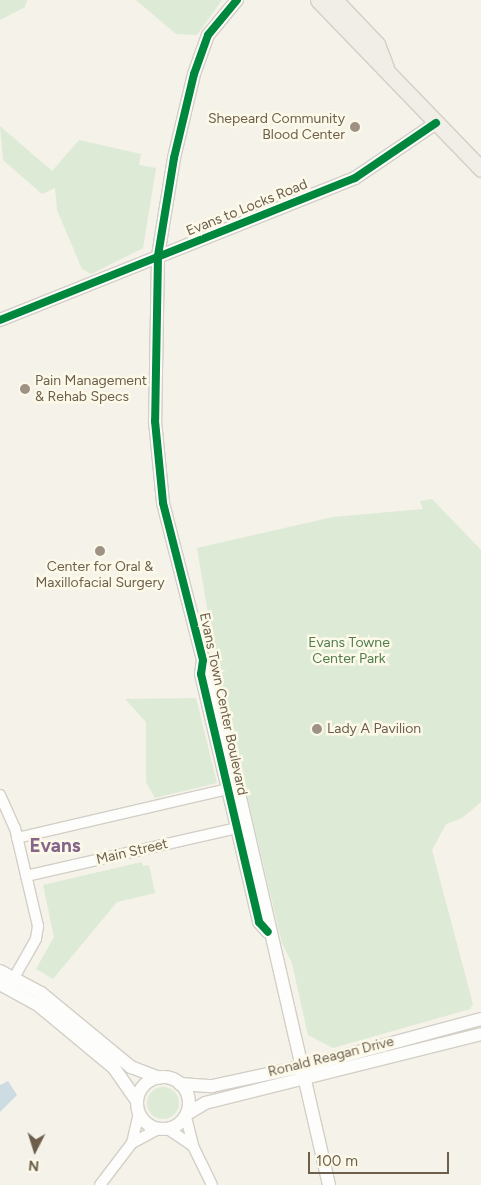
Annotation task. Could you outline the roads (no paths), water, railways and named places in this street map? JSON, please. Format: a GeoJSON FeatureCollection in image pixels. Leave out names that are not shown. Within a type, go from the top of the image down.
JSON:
{"type":"FeatureCollection","features":[{"type":"Feature","properties":{"kind":"main road"},"geometry":{"type":"LineString","coordinates":[[318,0],[481,169]]}},
{"type":"Feature","properties":{"kind":"main road"},"geometry":{"type":"LineString","coordinates":[[335,0],[377,44],[388,73]]}},
{"type":"Feature","properties":{"kind":"street","name":"Evans Town Center Boulevard"},"geometry":{"type":"LineString","coordinates":[[237,0],[208,35],[194,74],[174,158],[158,256],[153,360],[158,457],[163,503],[202,660],[210,672],[242,827],[259,922],[268,932],[302,1080],[329,1185]]}},
{"type":"Feature","properties":{"kind":"street","name":"Evans to Locks Road"},"geometry":{"type":"LineString","coordinates":[[0,320],[355,178],[436,123]]}},
{"type":"Feature","properties":{"kind":"street"},"geometry":{"type":"LineString","coordinates":[[17,838],[233,788]]}},
{"type":"Feature","properties":{"kind":"street"},"geometry":{"type":"LineString","coordinates":[[0,795],[10,811],[38,931],[15,976]]}},
{"type":"Feature","properties":{"kind":"street","name":"Main Street"},"geometry":{"type":"LineString","coordinates":[[26,876],[242,827]]}},
{"type":"Feature","properties":{"kind":"street","name":"Ronald Reagan Drive"},"geometry":{"type":"LineString","coordinates":[[0,971],[15,976],[41,993],[131,1067],[158,1078],[180,1084],[212,1086],[299,1067],[481,1019]]}},
{"type":"Feature","properties":{"kind":"street"},"geometry":{"type":"LineString","coordinates":[[0,984],[38,1005],[114,1068],[146,1123],[163,1129],[193,1146]]}},
{"type":"Feature","properties":{"kind":"street","name":"Ronald Reagan Drive"},"geometry":{"type":"LineString","coordinates":[[163,1129],[205,1103],[481,1034]]}},
{"type":"Feature","properties":{"kind":"street"},"geometry":{"type":"LineString","coordinates":[[100,1185],[132,1143],[138,1107],[146,1083],[158,1078]]}},
{"type":"Feature","properties":{"kind":"street"},"geometry":{"type":"LineString","coordinates":[[180,1084],[189,1098],[186,1116],[193,1146],[212,1185]]}},
{"type":"Feature","properties":{"kind":"street"},"geometry":{"type":"LineString","coordinates":[[132,1143],[163,1129]]}},
{"type":"Feature","properties":{"kind":"place","name":"Shepeard Community Blood Center"},"geometry":{"type":"Point","coordinates":[355,127]}},
{"type":"Feature","properties":{"kind":"place","name":"Pain Management & Rehab Specs"},"geometry":{"type":"Point","coordinates":[25,389]}},
{"type":"Feature","properties":{"kind":"place","name":"Center for Oral & Maxillofacial Surgery"},"geometry":{"type":"Point","coordinates":[100,551]}},
{"type":"Feature","properties":{"kind":"place","name":"Lady A Pavilion"},"geometry":{"type":"Point","coordinates":[317,729]}},
{"type":"Feature","properties":{"kind":"district","name":"Evans"},"geometry":{"type":"Point","coordinates":[55,846]}},
{"type":"Feature","properties":{"kind":"park label","name":"Evans Towne Center Park"},"geometry":{"type":"Point","coordinates":[349,652]}}]}
